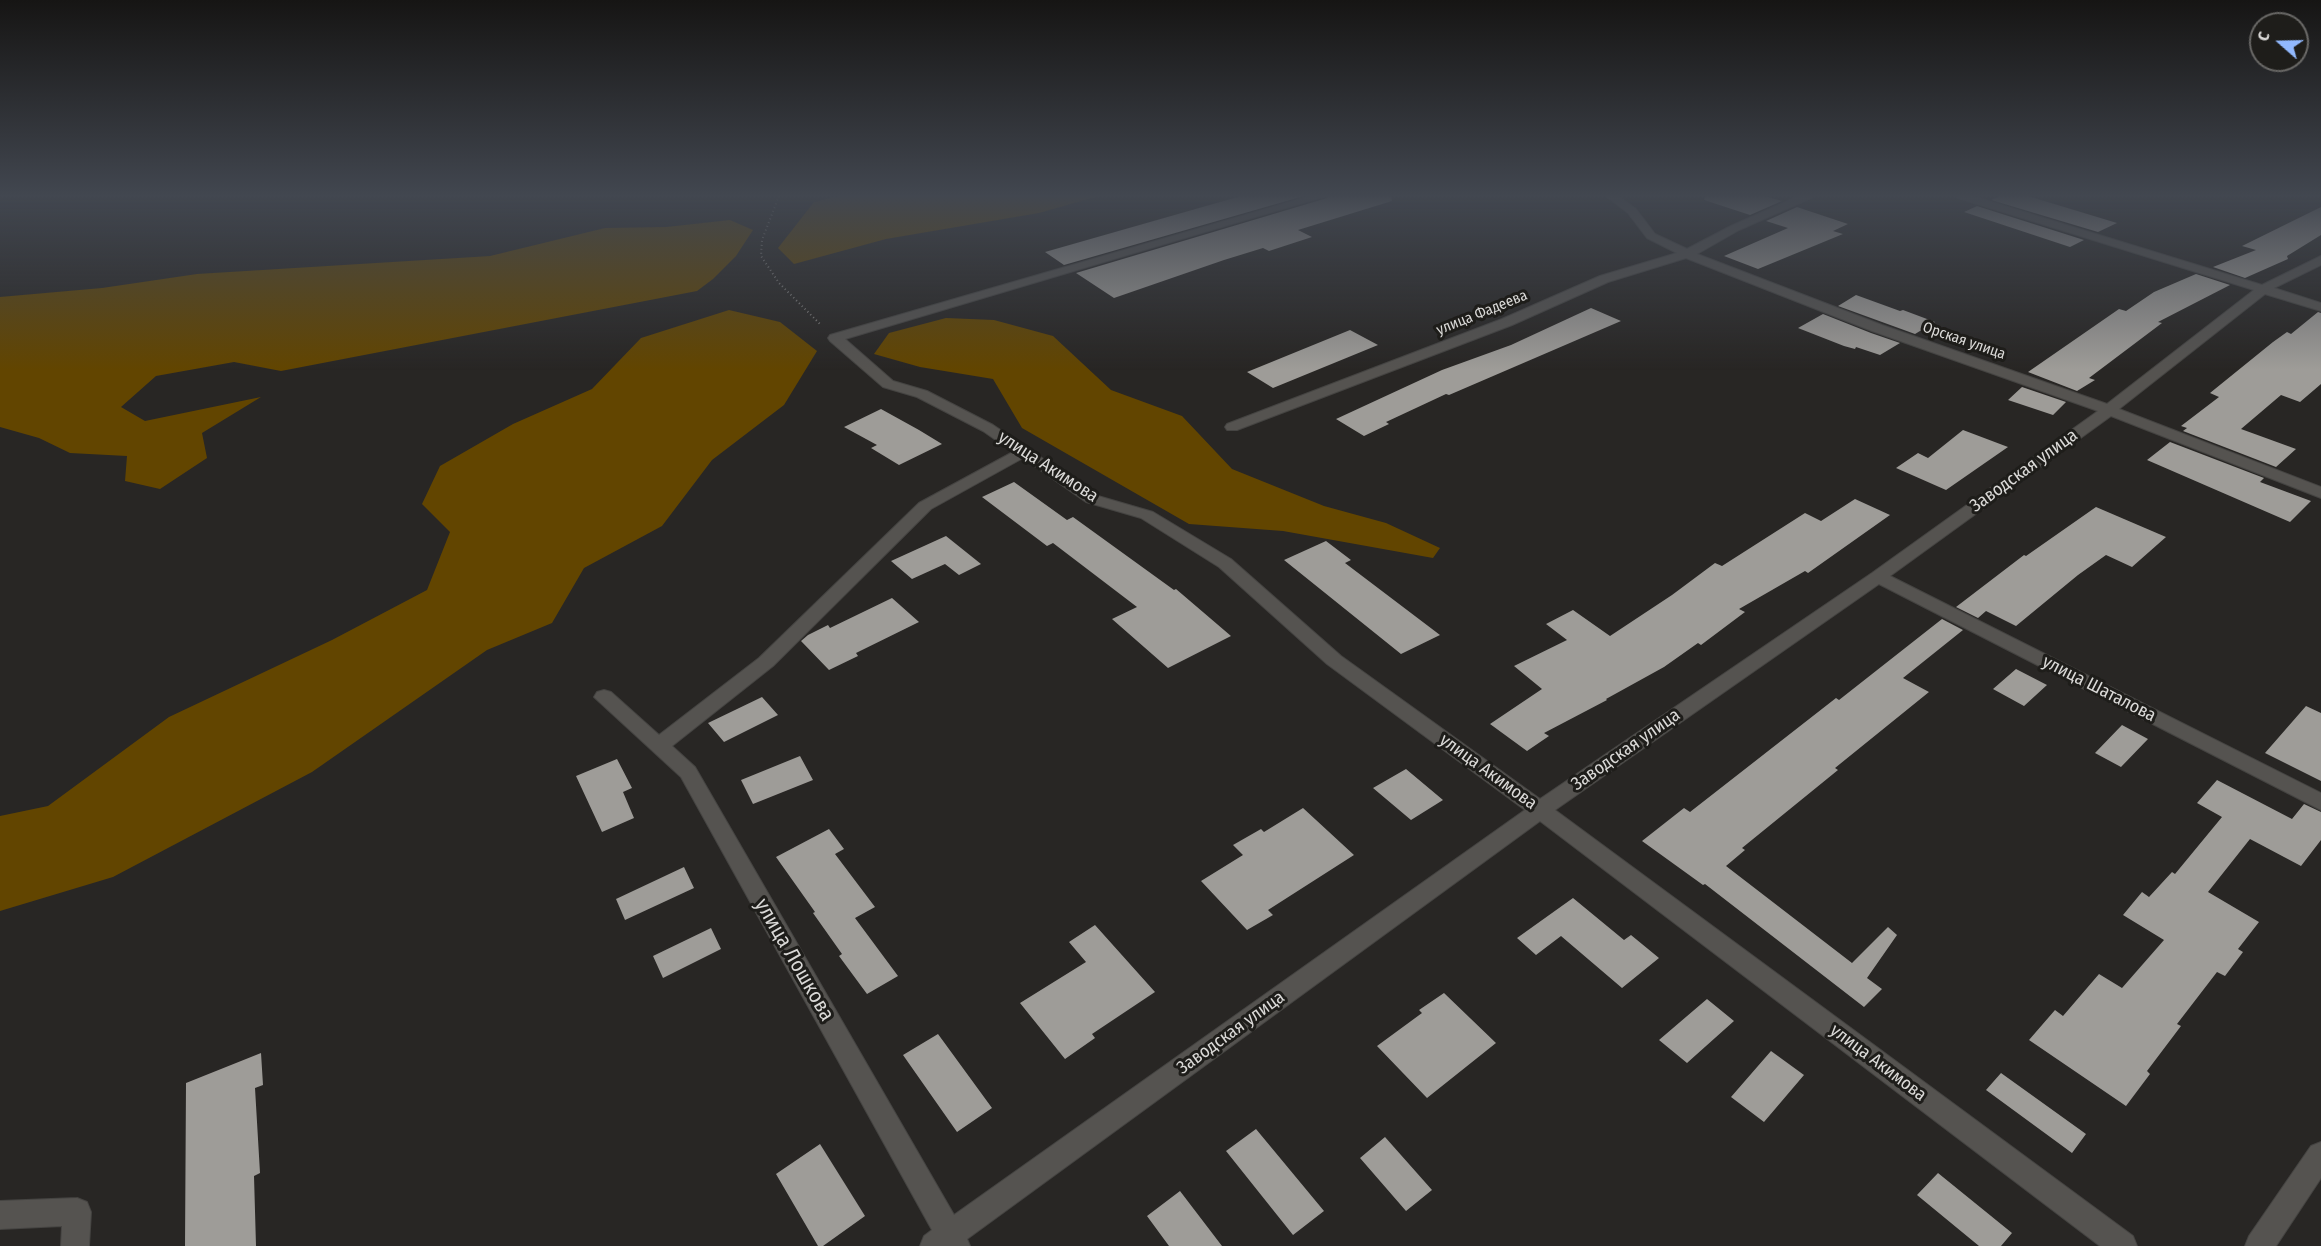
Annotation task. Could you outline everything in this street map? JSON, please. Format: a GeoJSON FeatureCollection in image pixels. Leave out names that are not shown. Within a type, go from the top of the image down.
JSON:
{"type":"FeatureCollection","features":[{"type":"Feature","properties":{"kind":"street"},"geometry":{"type":"LineString","coordinates":[[835,338],[1122,254]]}},
{"type":"Feature","properties":{"kind":"street","name":"Орская улица"},"geometry":{"type":"LineString","coordinates":[[1687,254],[1877,328],[2109,410],[2321,493]]}},
{"type":"Feature","properties":{"kind":"street","name":"улица Фадеева"},"geometry":{"type":"LineString","coordinates":[[1232,428],[1507,321],[1604,279],[1687,254]]}},
{"type":"Feature","properties":{"kind":"street"},"geometry":{"type":"LineString","coordinates":[[2150,254],[2321,307]]}},
{"type":"Feature","properties":{"kind":"street","name":"Заводская улица"},"geometry":{"type":"LineString","coordinates":[[946,1242],[1540,810],[1878,577],[2109,410],[2263,289],[2321,260]]}},
{"type":"Feature","properties":{"kind":"street","name":"улица Акимова"},"geometry":{"type":"LineString","coordinates":[[835,338],[888,384],[922,394],[988,428],[1092,499],[1148,515],[1225,563],[1334,660],[1540,810],[2123,1246]]}},
{"type":"Feature","properties":{"kind":"street"},"geometry":{"type":"LineString","coordinates":[[658,746],[766,662],[925,506],[1023,452]]}},
{"type":"Feature","properties":{"kind":"street","name":"улица Шаталова"},"geometry":{"type":"LineString","coordinates":[[1878,577],[2321,802]]}},
{"type":"Feature","properties":{"kind":"street","name":"улица Лошкова"},"geometry":{"type":"LineString","coordinates":[[604,697],[688,772],[946,1242]]}},
{"type":"Feature","properties":{"kind":"street"},"geometry":{"type":"LineString","coordinates":[[2259,1246],[2321,1155]]}},
{"type":"Feature","properties":{"kind":"street"},"geometry":{"type":"LineString","coordinates":[[0,1215],[77,1212],[75,1246]]}},
{"type":"Feature","properties":{"kind":"path"},"geometry":{"type":"LineString","coordinates":[[761,254],[779,283],[835,338]]}},
{"type":"Feature","properties":{"kind":"shaded area"},"geometry":{"type":"Polygon","coordinates":[[[737,254],[713,279],[697,291],[281,371],[234,362],[156,376],[121,407],[145,421],[261,397],[202,433],[207,458],[160,489],[125,481],[127,456],[70,453],[39,438],[0,427],[0,297],[102,288],[197,274],[490,256],[737,254]]]}},
{"type":"Feature","properties":{"kind":"shaded area"},"geometry":{"type":"Polygon","coordinates":[[[784,254],[830,254],[794,264],[784,254]]]}},
{"type":"Feature","properties":{"kind":"shaded area"},"geometry":{"type":"Polygon","coordinates":[[[729,310],[780,322],[817,351],[784,405],[712,460],[662,526],[584,568],[552,623],[487,650],[312,772],[113,877],[0,911],[0,816],[48,806],[169,717],[332,640],[427,590],[450,532],[422,504],[440,466],[513,424],[592,389],[641,338],[729,310]]]}},
{"type":"Feature","properties":{"kind":"shaded area"},"geometry":{"type":"Polygon","coordinates":[[[946,318],[994,320],[1053,336],[1111,390],[1182,416],[1232,469],[1324,506],[1386,523],[1440,548],[1433,558],[1283,531],[1189,524],[1022,428],[993,379],[920,367],[874,354],[889,333],[946,318]]]}},
{"type":"Feature","properties":{"kind":"building"},"geometry":{"type":"Polygon","coordinates":[[[1048,254],[1102,254],[1064,265],[1048,254]]]}},
{"type":"Feature","properties":{"kind":"building"},"geometry":{"type":"Polygon","coordinates":[[[1139,254],[1243,254],[1114,298],[1076,273],[1139,254]]]}},
{"type":"Feature","properties":{"kind":"building"},"geometry":{"type":"Polygon","coordinates":[[[1728,254],[1794,254],[1758,269],[1724,256],[1728,254]]]}},
{"type":"Feature","properties":{"kind":"building"},"geometry":{"type":"Polygon","coordinates":[[[2246,254],[2290,254],[2287,256],[2288,259],[2245,278],[2213,267],[2246,254]]]}},
{"type":"Feature","properties":{"kind":"building"},"geometry":{"type":"Polygon","coordinates":[[[2196,274],[2230,285],[2158,322],[2162,323],[2089,378],[2095,380],[2077,391],[2028,372],[2119,309],[2126,311],[2154,292],[2196,274]]]}},
{"type":"Feature","properties":{"kind":"building"},"geometry":{"type":"Polygon","coordinates":[[[1856,295],[1935,322],[1915,334],[1838,306],[1856,295]]]}},
{"type":"Feature","properties":{"kind":"building"},"geometry":{"type":"Polygon","coordinates":[[[1591,308],[1621,321],[1449,395],[1446,394],[1386,422],[1389,424],[1364,436],[1336,419],[1442,370],[1511,345],[1591,308]]]}},
{"type":"Feature","properties":{"kind":"building"},"geometry":{"type":"Polygon","coordinates":[[[2318,312],[2321,313],[2321,384],[2300,402],[2281,395],[2241,429],[2296,449],[2276,467],[2183,431],[2187,428],[2181,426],[2219,397],[2210,393],[2273,342],[2287,332],[2291,334],[2318,312]]]}},
{"type":"Feature","properties":{"kind":"building"},"geometry":{"type":"Polygon","coordinates":[[[1823,314],[1900,343],[1880,355],[1856,347],[1855,349],[1844,346],[1798,328],[1823,314]]]}},
{"type":"Feature","properties":{"kind":"building"},"geometry":{"type":"Polygon","coordinates":[[[1350,330],[1378,345],[1273,388],[1247,372],[1350,330]]]}},
{"type":"Feature","properties":{"kind":"building"},"geometry":{"type":"Polygon","coordinates":[[[2022,387],[2066,402],[2053,415],[2008,400],[2022,387]]]}},
{"type":"Feature","properties":{"kind":"building"},"geometry":{"type":"Polygon","coordinates":[[[881,409],[942,444],[899,465],[871,448],[877,445],[844,427],[881,409]]]}},
{"type":"Feature","properties":{"kind":"building"},"geometry":{"type":"Polygon","coordinates":[[[1963,430],[2008,447],[1946,490],[1896,468],[1918,453],[1928,458],[1963,430]]]}},
{"type":"Feature","properties":{"kind":"building"},"geometry":{"type":"Polygon","coordinates":[[[2170,442],[2264,478],[2260,482],[2311,501],[2290,522],[2147,460],[2170,442]]]}},
{"type":"Feature","properties":{"kind":"building"},"geometry":{"type":"Polygon","coordinates":[[[1014,482],[1067,520],[1073,517],[1174,590],[1176,589],[1231,636],[1168,668],[1112,619],[1137,607],[1053,543],[1047,546],[982,497],[1014,482]]]}},
{"type":"Feature","properties":{"kind":"building"},"geometry":{"type":"Polygon","coordinates":[[[1855,499],[1890,515],[1808,573],[1805,571],[1739,609],[1745,612],[1701,645],[1698,643],[1664,667],[1544,733],[1549,736],[1527,751],[1490,724],[1542,689],[1514,666],[1567,640],[1546,624],[1573,610],[1610,636],[1715,563],[1722,566],[1805,513],[1821,521],[1855,499]]]}},
{"type":"Feature","properties":{"kind":"building"},"geometry":{"type":"Polygon","coordinates":[[[2096,507],[2166,537],[2132,567],[2106,555],[2016,626],[1986,611],[1978,618],[1956,607],[2024,555],[2026,556],[2096,507]]]}},
{"type":"Feature","properties":{"kind":"building"},"geometry":{"type":"Polygon","coordinates":[[[946,536],[981,564],[959,575],[945,564],[912,579],[891,561],[946,536]]]}},
{"type":"Feature","properties":{"kind":"building"},"geometry":{"type":"Polygon","coordinates":[[[1326,541],[1351,560],[1345,563],[1440,635],[1401,654],[1284,560],[1326,541]]]}},
{"type":"Feature","properties":{"kind":"building"},"geometry":{"type":"Polygon","coordinates":[[[892,598],[919,622],[856,653],[858,656],[829,670],[801,641],[828,625],[830,628],[892,598]]]}},
{"type":"Feature","properties":{"kind":"building"},"geometry":{"type":"Polygon","coordinates":[[[1942,619],[1963,630],[1903,678],[1929,692],[1835,768],[1838,770],[1742,848],[1745,850],[1726,866],[1852,963],[1888,927],[1897,935],[1867,978],[1882,989],[1864,1007],[1705,884],[1703,885],[1642,841],[1684,808],[1690,812],[1942,619]]]}},
{"type":"Feature","properties":{"kind":"building"},"geometry":{"type":"Polygon","coordinates":[[[2016,669],[2047,685],[2024,706],[1993,689],[2016,669]]]}},
{"type":"Feature","properties":{"kind":"building"},"geometry":{"type":"Polygon","coordinates":[[[762,697],[778,715],[724,742],[708,723],[762,697]]]}},
{"type":"Feature","properties":{"kind":"building"},"geometry":{"type":"Polygon","coordinates":[[[2306,706],[2321,713],[2321,781],[2265,753],[2306,706]]]}},
{"type":"Feature","properties":{"kind":"building"},"geometry":{"type":"Polygon","coordinates":[[[2122,725],[2148,739],[2121,767],[2095,753],[2122,725]]]}},
{"type":"Feature","properties":{"kind":"building"},"geometry":{"type":"Polygon","coordinates":[[[800,756],[813,780],[753,804],[741,780],[800,756]]]}},
{"type":"Feature","properties":{"kind":"building"},"geometry":{"type":"Polygon","coordinates":[[[617,759],[632,788],[623,792],[634,818],[602,832],[576,776],[617,759]]]}},
{"type":"Feature","properties":{"kind":"building"},"geometry":{"type":"Polygon","coordinates":[[[1406,769],[1443,800],[1411,820],[1373,788],[1406,769]]]}},
{"type":"Feature","properties":{"kind":"building"},"geometry":{"type":"Polygon","coordinates":[[[2217,780],[2292,819],[2304,804],[2321,812],[2321,840],[2301,866],[2250,839],[2208,892],[2259,922],[2238,949],[2243,952],[2225,976],[2217,972],[2177,1024],[2181,1026],[2147,1071],[2150,1074],[2126,1106],[2029,1040],[2055,1010],[2063,1016],[2099,974],[2122,988],[2164,940],[2123,915],[2142,892],[2149,897],[2172,872],[2175,874],[2222,817],[2197,803],[2217,780]]]}},
{"type":"Feature","properties":{"kind":"building"},"geometry":{"type":"Polygon","coordinates":[[[1303,808],[1354,855],[1268,910],[1273,915],[1247,930],[1201,881],[1243,855],[1233,845],[1261,829],[1264,832],[1303,808]]]}},
{"type":"Feature","properties":{"kind":"building"},"geometry":{"type":"Polygon","coordinates":[[[829,829],[844,849],[835,854],[875,907],[855,918],[898,976],[867,994],[839,956],[842,954],[776,857],[829,829]]]}},
{"type":"Feature","properties":{"kind":"building"},"geometry":{"type":"Polygon","coordinates":[[[684,867],[694,888],[625,920],[616,899],[684,867]]]}},
{"type":"Feature","properties":{"kind":"building"},"geometry":{"type":"Polygon","coordinates":[[[1573,898],[1624,940],[1631,935],[1659,958],[1622,988],[1561,936],[1536,955],[1517,938],[1573,898]]]}},
{"type":"Feature","properties":{"kind":"building"},"geometry":{"type":"Polygon","coordinates":[[[1095,925],[1155,992],[1092,1034],[1095,1038],[1065,1059],[1020,1003],[1086,962],[1069,942],[1095,925]]]}},
{"type":"Feature","properties":{"kind":"building"},"geometry":{"type":"Polygon","coordinates":[[[711,928],[721,949],[663,978],[653,956],[711,928]]]}},
{"type":"Feature","properties":{"kind":"building"},"geometry":{"type":"Polygon","coordinates":[[[1444,993],[1496,1043],[1427,1098],[1377,1046],[1422,1013],[1419,1010],[1444,993]]]}},
{"type":"Feature","properties":{"kind":"building"},"geometry":{"type":"Polygon","coordinates":[[[1707,999],[1734,1021],[1687,1063],[1659,1040],[1707,999]]]}},
{"type":"Feature","properties":{"kind":"building"},"geometry":{"type":"Polygon","coordinates":[[[938,1034],[992,1108],[957,1132],[903,1055],[938,1034]]]}},
{"type":"Feature","properties":{"kind":"building"},"geometry":{"type":"Polygon","coordinates":[[[1771,1051],[1804,1075],[1764,1122],[1731,1097],[1771,1051]]]}},
{"type":"Feature","properties":{"kind":"building"},"geometry":{"type":"Polygon","coordinates":[[[261,1053],[263,1085],[255,1088],[260,1173],[254,1176],[256,1246],[185,1246],[186,1083],[261,1053]]]}},
{"type":"Feature","properties":{"kind":"building"},"geometry":{"type":"Polygon","coordinates":[[[2001,1073],[2086,1134],[2072,1153],[1986,1090],[2001,1073]]]}},
{"type":"Feature","properties":{"kind":"building"},"geometry":{"type":"Polygon","coordinates":[[[1256,1129],[1324,1211],[1293,1235],[1226,1151],[1256,1129]]]}},
{"type":"Feature","properties":{"kind":"building"},"geometry":{"type":"Polygon","coordinates":[[[1385,1137],[1432,1190],[1406,1211],[1360,1158],[1385,1137]]]}},
{"type":"Feature","properties":{"kind":"building"},"geometry":{"type":"Polygon","coordinates":[[[820,1144],[865,1216],[823,1246],[818,1246],[776,1174],[820,1144]]]}},
{"type":"Feature","properties":{"kind":"building"},"geometry":{"type":"Polygon","coordinates":[[[1938,1173],[2012,1233],[2001,1246],[1979,1246],[1917,1195],[1938,1173]]]}},
{"type":"Feature","properties":{"kind":"building"},"geometry":{"type":"Polygon","coordinates":[[[1180,1191],[1222,1246],[1169,1246],[1147,1216],[1180,1191]]]}}]}
